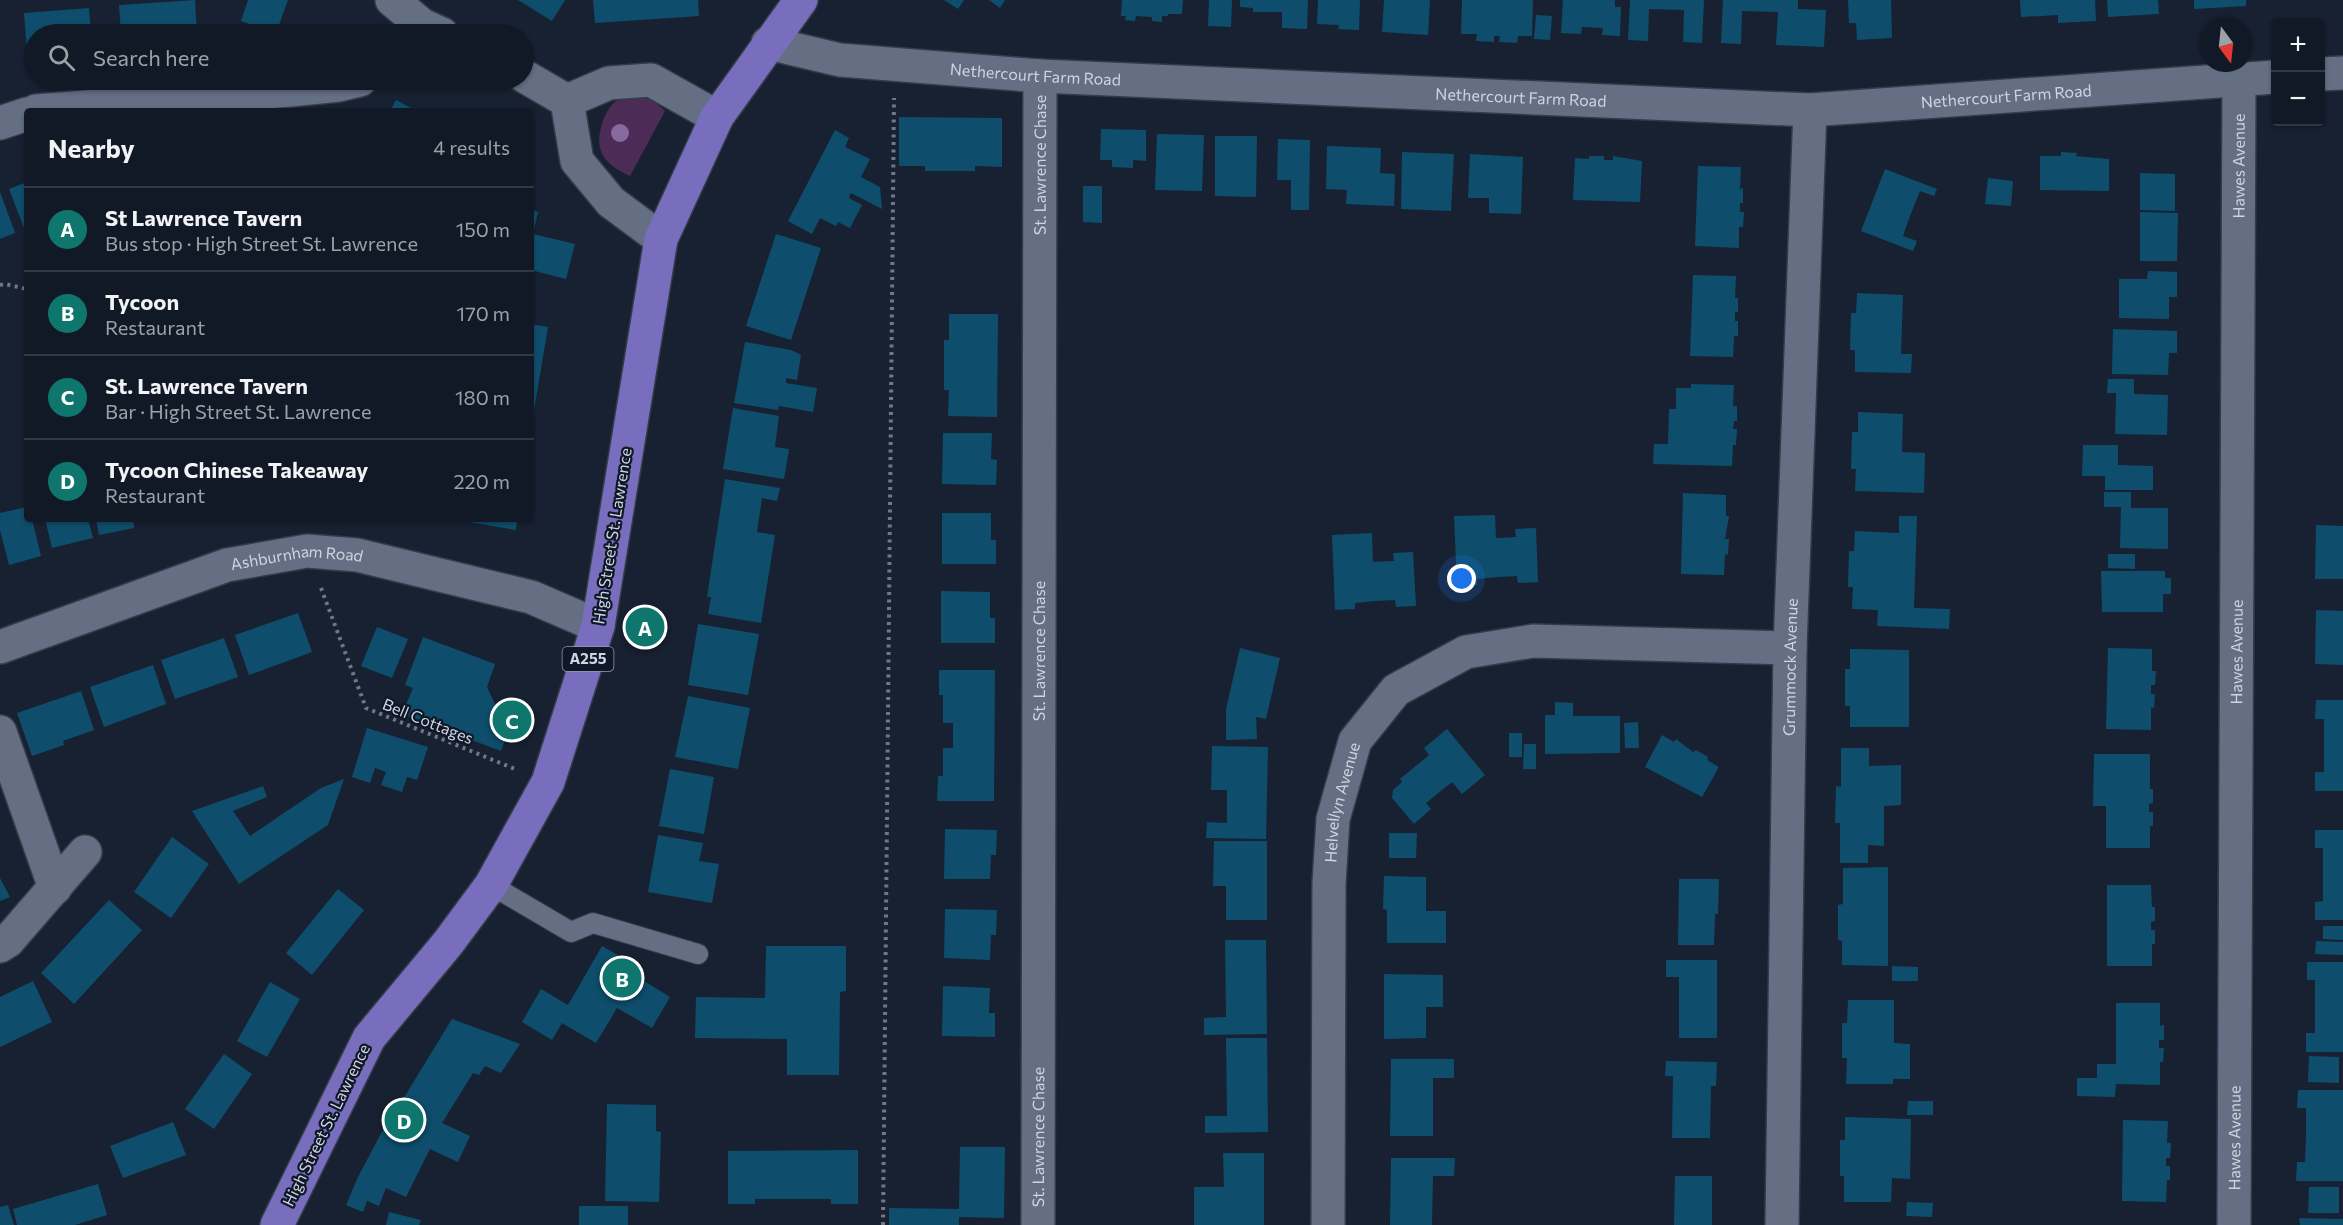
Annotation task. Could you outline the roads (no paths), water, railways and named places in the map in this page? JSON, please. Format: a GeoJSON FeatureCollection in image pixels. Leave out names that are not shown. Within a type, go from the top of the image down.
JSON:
{"type":"FeatureCollection","features":[{"type":"Feature","properties":{"kind":"main road","name":"A255"},"geometry":{"type":"LineString","coordinates":[[768,43],[801,0]]}},
{"type":"Feature","properties":{"kind":"main road","name":"High Street St. Lawrence"},"geometry":{"type":"LineString","coordinates":[[277,1225],[369,1038],[448,943],[491,885],[548,782],[598,626],[661,238],[717,117],[768,43]]}},
{"type":"Feature","properties":{"kind":"street"},"geometry":{"type":"LineString","coordinates":[[392,0],[418,24]]}},
{"type":"Feature","properties":{"kind":"street","name":"Nethercourt Farm Road"},"geometry":{"type":"LineString","coordinates":[[768,43],[840,60],[1040,76],[1810,110],[2271,77]]}},
{"type":"Feature","properties":{"kind":"street"},"geometry":{"type":"LineString","coordinates":[[2325,74],[2343,73]]}},
{"type":"Feature","properties":{"kind":"street","name":"St. Lawrence Chase"},"geometry":{"type":"LineString","coordinates":[[1038,1225],[1040,76]]}},
{"type":"Feature","properties":{"kind":"street"},"geometry":{"type":"LineString","coordinates":[[567,101],[609,83],[651,80],[717,117]]}},
{"type":"Feature","properties":{"kind":"street","name":"Hawes Avenue"},"geometry":{"type":"LineString","coordinates":[[2234,1225],[2239,80]]}},
{"type":"Feature","properties":{"kind":"street"},"geometry":{"type":"LineString","coordinates":[[534,82],[567,101],[578,161],[611,202],[661,238]]}},
{"type":"Feature","properties":{"kind":"street"},"geometry":{"type":"LineString","coordinates":[[72,108],[285,90]]}},
{"type":"Feature","properties":{"kind":"street","name":"Grummock Avenue"},"geometry":{"type":"LineString","coordinates":[[1782,1225],[1790,648],[1810,110]]}},
{"type":"Feature","properties":{"kind":"street"},"geometry":{"type":"LineString","coordinates":[[0,123],[24,115]]}},
{"type":"Feature","properties":{"kind":"street","name":"Ashburnham Road"},"geometry":{"type":"LineString","coordinates":[[0,647],[227,566],[307,551],[357,555],[531,597],[598,626]]}},
{"type":"Feature","properties":{"kind":"street","name":"Helvellyn Avenue"},"geometry":{"type":"LineString","coordinates":[[1328,1225],[1329,883],[1333,819],[1355,741],[1396,690],[1466,652],[1533,640],[1790,648]]}},
{"type":"Feature","properties":{"kind":"street"},"geometry":{"type":"LineString","coordinates":[[0,732],[55,888]]}},
{"type":"Feature","properties":{"kind":"street"},"geometry":{"type":"LineString","coordinates":[[0,946],[8,941],[85,852]]}},
{"type":"Feature","properties":{"kind":"lane"},"geometry":{"type":"LineString","coordinates":[[491,885],[571,932],[593,923],[698,954]]}},
{"type":"Feature","properties":{"kind":"place","name":"St Lawrence Tavern"},"geometry":{"type":"Point","coordinates":[645,627]}},
{"type":"Feature","properties":{"kind":"place","name":"St. Lawrence Tavern"},"geometry":{"type":"Point","coordinates":[512,720]}},
{"type":"Feature","properties":{"kind":"place","name":"Tycoon"},"geometry":{"type":"Point","coordinates":[622,978]}},
{"type":"Feature","properties":{"kind":"place","name":"Tycoon Chinese Takeaway"},"geometry":{"type":"Point","coordinates":[404,1120]}}]}
